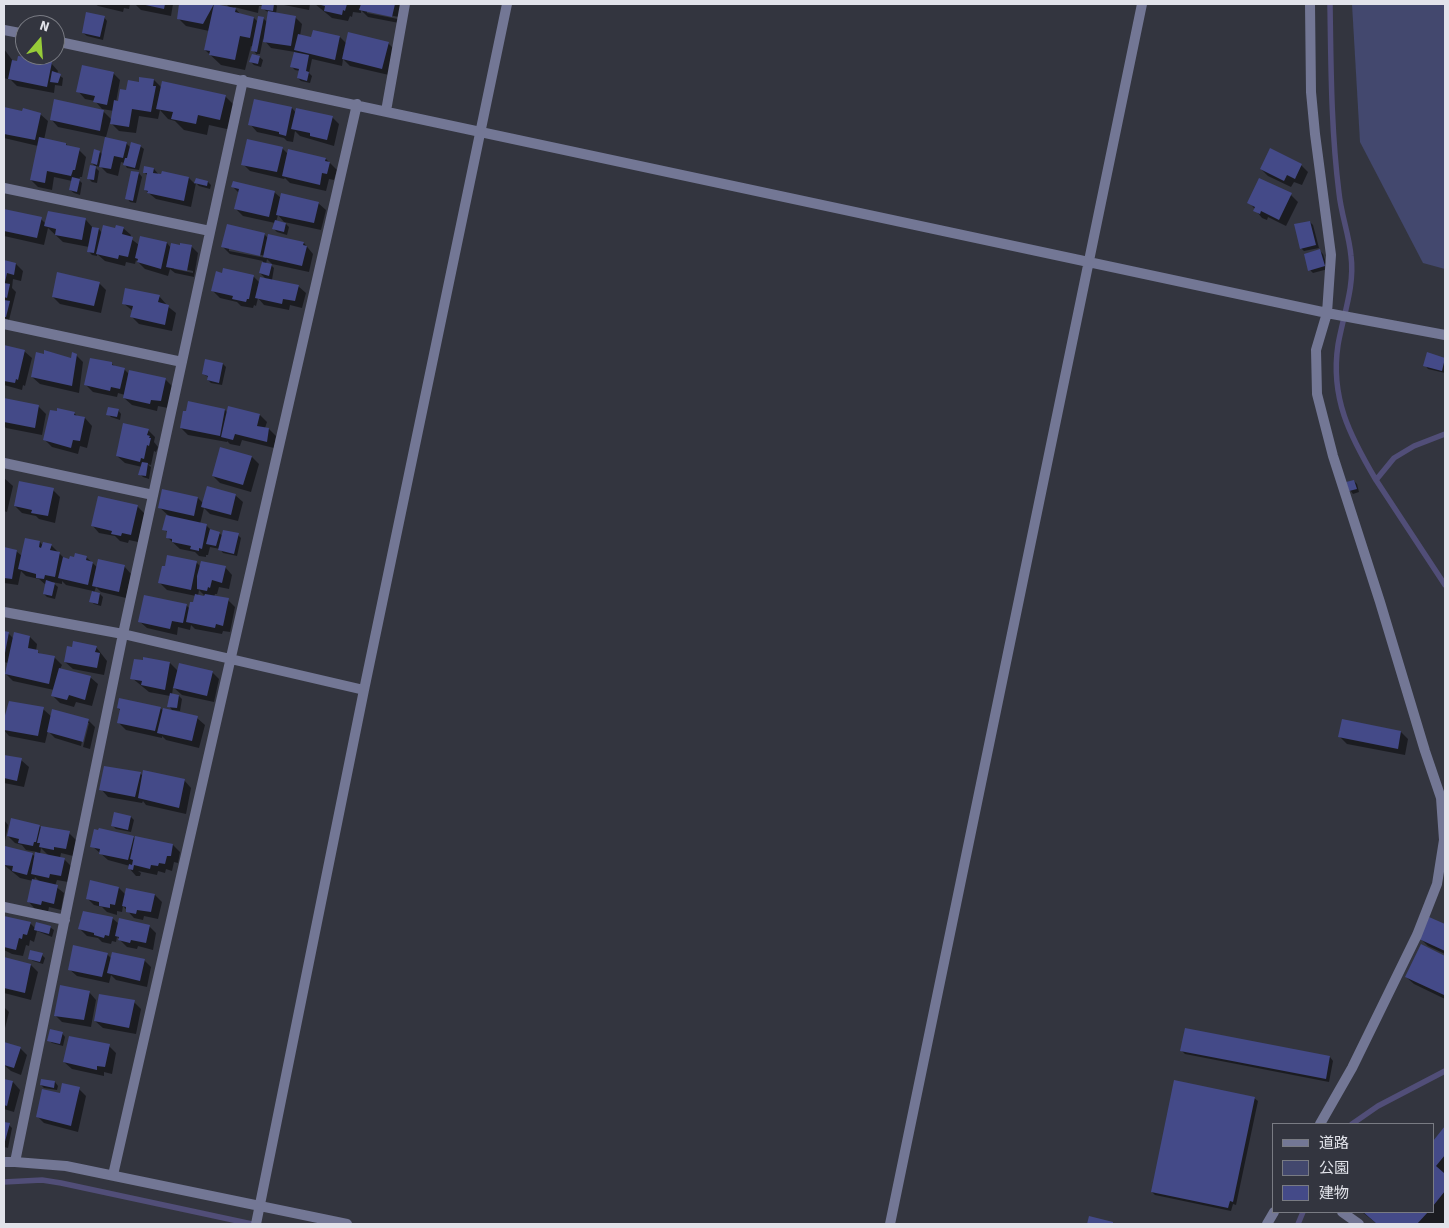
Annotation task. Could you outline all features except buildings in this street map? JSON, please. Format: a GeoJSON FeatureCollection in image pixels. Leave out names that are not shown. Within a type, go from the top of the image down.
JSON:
{"type":"FeatureCollection","features":[{"type":"Feature","properties":{"kind":"street"},"geometry":{"type":"LineString","coordinates":[[386,111],[405,4]]}},
{"type":"Feature","properties":{"kind":"street"},"geometry":{"type":"LineString","coordinates":[[257,1222],[364,690],[507,4]]}},
{"type":"Feature","properties":{"kind":"street"},"geometry":{"type":"LineString","coordinates":[[890,1224],[1142,4]]}},
{"type":"Feature","properties":{"kind":"street"},"geometry":{"type":"LineString","coordinates":[[1310,4],[1310,92],[1331,255],[1327,313],[1316,350],[1317,394],[1333,456],[1441,798],[1444,840],[1437,884],[1417,935],[1352,1068],[1321,1123]]}},
{"type":"Feature","properties":{"kind":"street"},"geometry":{"type":"LineString","coordinates":[[65,42],[1339,316],[1445,335]]}},
{"type":"Feature","properties":{"kind":"street"},"geometry":{"type":"LineString","coordinates":[[15,1162],[123,634],[243,80]]}},
{"type":"Feature","properties":{"kind":"street"},"geometry":{"type":"LineString","coordinates":[[113,1176],[357,104]]}},
{"type":"Feature","properties":{"kind":"street"},"geometry":{"type":"LineString","coordinates":[[4,188],[210,231]]}},
{"type":"Feature","properties":{"kind":"street"},"geometry":{"type":"LineString","coordinates":[[4,324],[182,362]]}},
{"type":"Feature","properties":{"kind":"street"},"geometry":{"type":"LineString","coordinates":[[4,463],[153,496]]}},
{"type":"Feature","properties":{"kind":"street"},"geometry":{"type":"LineString","coordinates":[[4,612],[123,634],[364,690]]}},
{"type":"Feature","properties":{"kind":"street"},"geometry":{"type":"LineString","coordinates":[[4,907],[65,920]]}},
{"type":"Feature","properties":{"kind":"street"},"geometry":{"type":"LineString","coordinates":[[4,1162],[66,1166],[347,1224]]}},
{"type":"Feature","properties":{"kind":"street"},"geometry":{"type":"LineString","coordinates":[[1267,1224],[1273,1213]]}},
{"type":"Feature","properties":{"kind":"street"},"geometry":{"type":"LineString","coordinates":[[1343,1213],[1359,1224]]}},
{"type":"Feature","properties":{"kind":"green space"},"geometry":{"type":"Polygon","coordinates":[[[1352,4],[1445,4],[1445,269],[1423,263],[1360,142],[1352,4]]]}},
{"type":"Feature","properties":{"kind":"waterway"},"geometry":{"type":"LineString","coordinates":[[1330,4],[1334,146],[1340,201],[1352,267],[1350,290],[1338,345],[1337,382],[1344,416],[1350,432],[1376,480]]}},
{"type":"Feature","properties":{"kind":"waterway"},"geometry":{"type":"LineString","coordinates":[[1445,434],[1414,446],[1394,458],[1376,480],[1445,585]]}},
{"type":"Feature","properties":{"kind":"waterway"},"geometry":{"type":"LineString","coordinates":[[1353,1123],[1378,1106],[1445,1071]]}},
{"type":"Feature","properties":{"kind":"waterway"},"geometry":{"type":"LineString","coordinates":[[4,1182],[42,1180],[61,1183],[252,1224]]}},
{"type":"Feature","properties":{"kind":"waterway"},"geometry":{"type":"LineString","coordinates":[[1298,1224],[1303,1213]]}}]}
